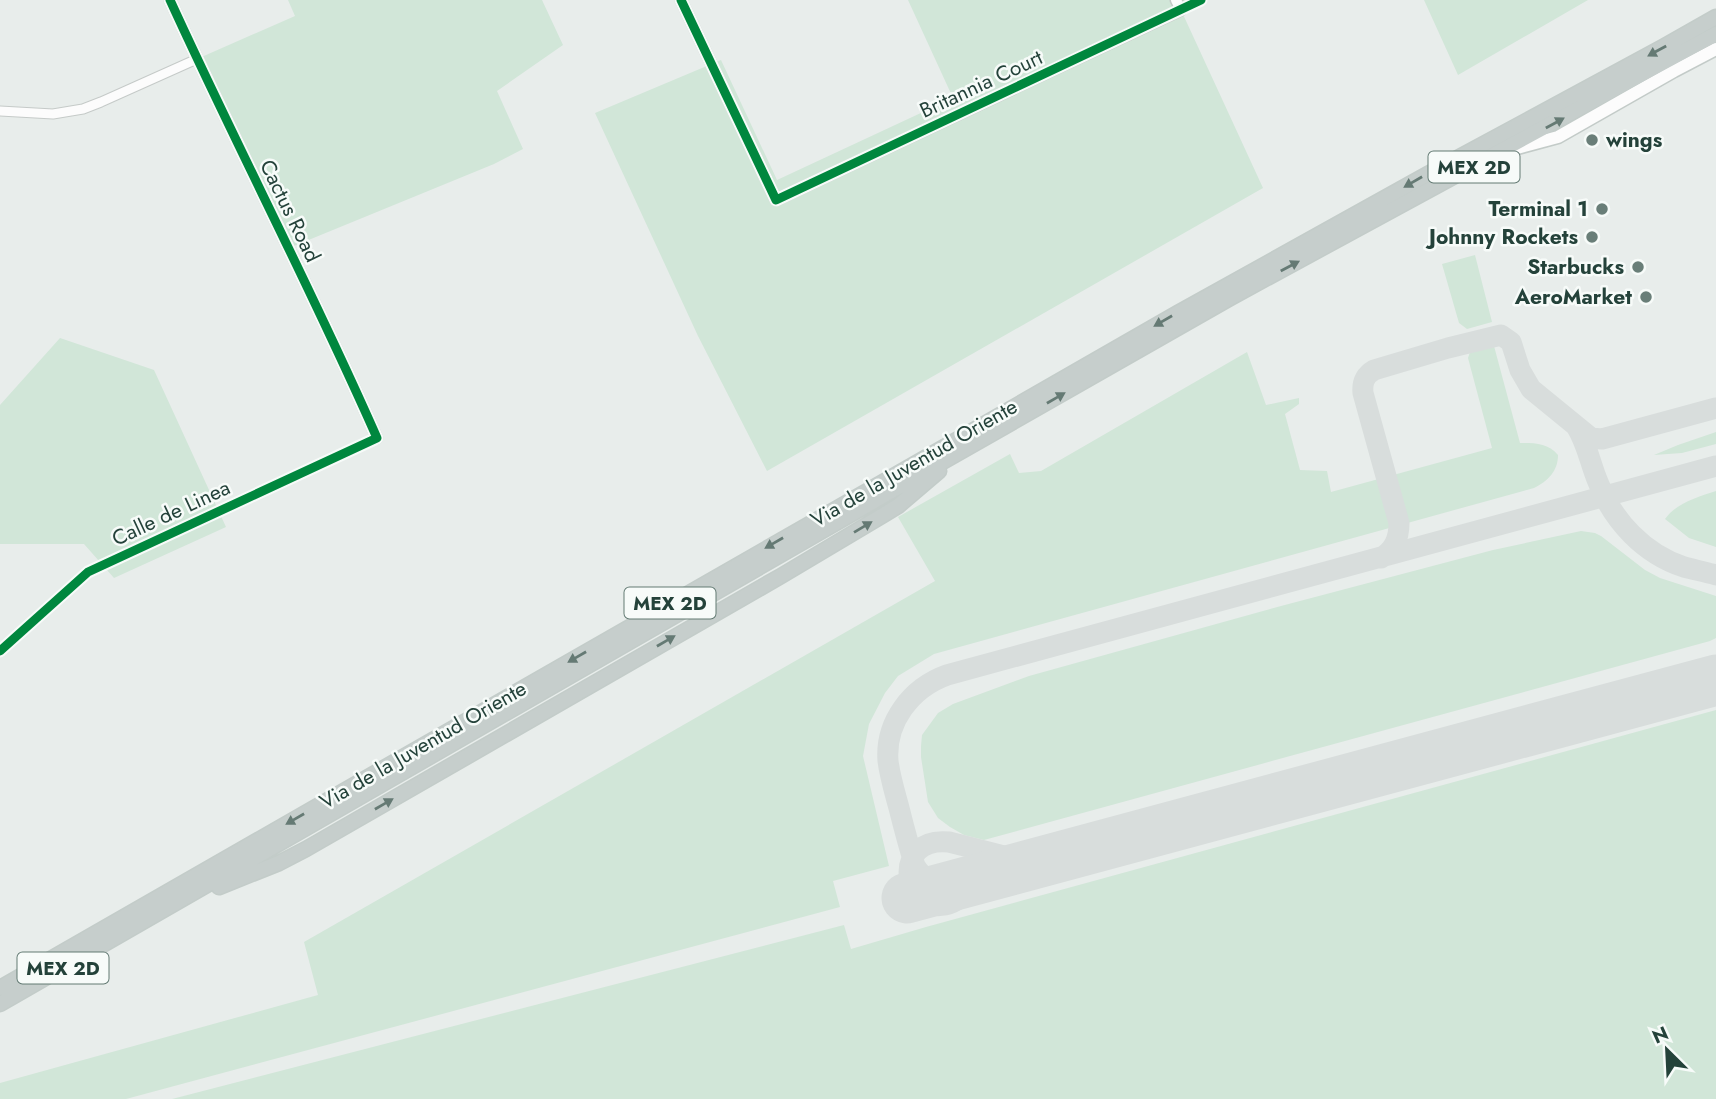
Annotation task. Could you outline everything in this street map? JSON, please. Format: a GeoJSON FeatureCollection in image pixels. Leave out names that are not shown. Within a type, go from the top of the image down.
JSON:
{"type":"FeatureCollection","features":[{"type":"Feature","properties":{"kind":"highway","name":"Via de la Juventud Oriente"},"geometry":{"type":"LineString","coordinates":[[123,926],[169,908],[965,449],[1428,174],[1716,17]]}},
{"type":"Feature","properties":{"kind":"highway","name":"Via de la Juventud Oriente"},"geometry":{"type":"LineString","coordinates":[[123,926],[903,469],[1178,313],[1227,294],[1502,152],[1716,34]]}},
{"type":"Feature","properties":{"kind":"highway","name":"MEX 2D"},"geometry":{"type":"LineString","coordinates":[[0,988],[123,926]]}},
{"type":"Feature","properties":{"kind":"highway","name":"MEX 2D"},"geometry":{"type":"LineString","coordinates":[[0,1004],[123,926]]}},
{"type":"Feature","properties":{"kind":"main road"},"geometry":{"type":"LineString","coordinates":[[1502,152],[1558,137],[1716,49]]}},
{"type":"Feature","properties":{"kind":"street","name":"Cactus Road"},"geometry":{"type":"LineString","coordinates":[[170,0],[377,438]]}},
{"type":"Feature","properties":{"kind":"street","name":"Britannia Court"},"geometry":{"type":"LineString","coordinates":[[681,0],[776,200],[1178,5],[1201,0]]}},
{"type":"Feature","properties":{"kind":"street"},"geometry":{"type":"LineString","coordinates":[[0,111],[53,114],[83,109],[197,59]]}},
{"type":"Feature","properties":{"kind":"street","name":"Calle de Linea"},"geometry":{"type":"LineString","coordinates":[[0,651],[89,572],[377,438]]}},
{"type":"Feature","properties":{"kind":"green space"},"geometry":{"type":"Polygon","coordinates":[[[288,0],[542,0],[563,45],[497,91],[523,149],[494,164],[289,248],[197,59],[295,16],[288,0]]]}},
{"type":"Feature","properties":{"kind":"green space"},"geometry":{"type":"Polygon","coordinates":[[[908,0],[1201,0],[1181,10],[1263,188],[767,471],[698,336],[595,113],[721,60],[777,180],[953,98],[908,0]]]}},
{"type":"Feature","properties":{"kind":"green space"},"geometry":{"type":"Polygon","coordinates":[[[1424,0],[1588,0],[1458,75],[1424,0]]]}},
{"type":"Feature","properties":{"kind":"green space"},"geometry":{"type":"Polygon","coordinates":[[[1475,255],[1492,322],[1467,329],[1459,323],[1442,264],[1475,255]]]}},
{"type":"Feature","properties":{"kind":"green space"},"geometry":{"type":"Polygon","coordinates":[[[60,338],[154,370],[226,527],[114,578],[84,544],[0,544],[0,405],[60,338]]]}},
{"type":"Feature","properties":{"kind":"green space"},"geometry":{"type":"Polygon","coordinates":[[[1490,343],[1494,346],[1520,443],[1546,446],[1558,455],[1554,471],[1548,479],[1534,488],[934,654],[898,676],[885,693],[869,724],[863,756],[889,866],[833,881],[840,907],[126,1099],[0,1099],[0,1083],[318,995],[304,942],[935,581],[898,517],[1010,454],[1019,473],[1041,471],[1247,352],[1266,405],[1299,398],[1299,404],[1285,414],[1300,470],[1327,471],[1331,492],[1492,448],[1468,358],[1471,349],[1490,343]]]}},
{"type":"Feature","properties":{"kind":"green space"},"geometry":{"type":"Polygon","coordinates":[[[1716,432],[1716,444],[1682,453],[1654,455],[1678,445],[1716,432]]]}},
{"type":"Feature","properties":{"kind":"green space"},"geometry":{"type":"Polygon","coordinates":[[[1716,491],[1716,547],[1689,538],[1665,519],[1681,505],[1716,491]]]}},
{"type":"Feature","properties":{"kind":"green space"},"geometry":{"type":"Polygon","coordinates":[[[1581,531],[1601,536],[1645,570],[1660,578],[1716,596],[1716,638],[984,840],[964,835],[950,827],[938,818],[928,802],[921,757],[922,735],[938,713],[953,704],[1029,676],[1281,606],[1493,550],[1581,531]]]}},
{"type":"Feature","properties":{"kind":"green space"},"geometry":{"type":"Polygon","coordinates":[[[1716,710],[1716,1099],[172,1099],[844,925],[851,949],[1716,710]]]}},
{"type":"Feature","properties":{"kind":"taxiway"},"geometry":{"type":"LineString","coordinates":[[1381,558],[1395,544],[1399,523],[1363,393],[1364,380],[1374,370],[1501,335],[1511,342],[1520,370],[1531,389],[1591,438],[1602,439],[1716,408]]}},
{"type":"Feature","properties":{"kind":"taxiway"},"geometry":{"type":"LineString","coordinates":[[1576,426],[1604,496],[1621,523],[1656,554],[1684,567],[1716,575]]}},
{"type":"Feature","properties":{"kind":"taxiway"},"geometry":{"type":"LineString","coordinates":[[953,886],[931,881],[915,866],[888,761],[888,747],[896,720],[912,698],[934,681],[947,675],[1716,466]]}},
{"type":"Feature","properties":{"kind":"taxiway"},"geometry":{"type":"LineString","coordinates":[[1667,693],[1716,675]]}},
{"type":"Feature","properties":{"kind":"taxiway"},"geometry":{"type":"LineString","coordinates":[[989,876],[974,882],[959,898],[945,905],[930,904],[919,898],[912,887],[909,874],[911,861],[918,850],[930,843],[949,842],[1028,862],[1047,861]]}},
{"type":"Feature","properties":{"kind":"runway"},"geometry":{"type":"LineString","coordinates":[[907,898],[1716,680]]}},
{"type":"Feature","properties":{"kind":"cycle path"},"geometry":{"type":"LineString","coordinates":[[0,651],[88,572],[377,438],[170,0]]}},
{"type":"Feature","properties":{"kind":"cycle path"},"geometry":{"type":"LineString","coordinates":[[681,0],[776,200],[1201,0]]}},
{"type":"Feature","properties":{"kind":"place","name":"wings"},"geometry":{"type":"Point","coordinates":[1592,140]}},
{"type":"Feature","properties":{"kind":"place","name":"Terminal 1"},"geometry":{"type":"Point","coordinates":[1602,209]}},
{"type":"Feature","properties":{"kind":"place","name":"Johnny Rockets"},"geometry":{"type":"Point","coordinates":[1592,237]}},
{"type":"Feature","properties":{"kind":"place","name":"Starbucks"},"geometry":{"type":"Point","coordinates":[1638,267]}},
{"type":"Feature","properties":{"kind":"place","name":"AeroMarket"},"geometry":{"type":"Point","coordinates":[1646,297]}}]}
